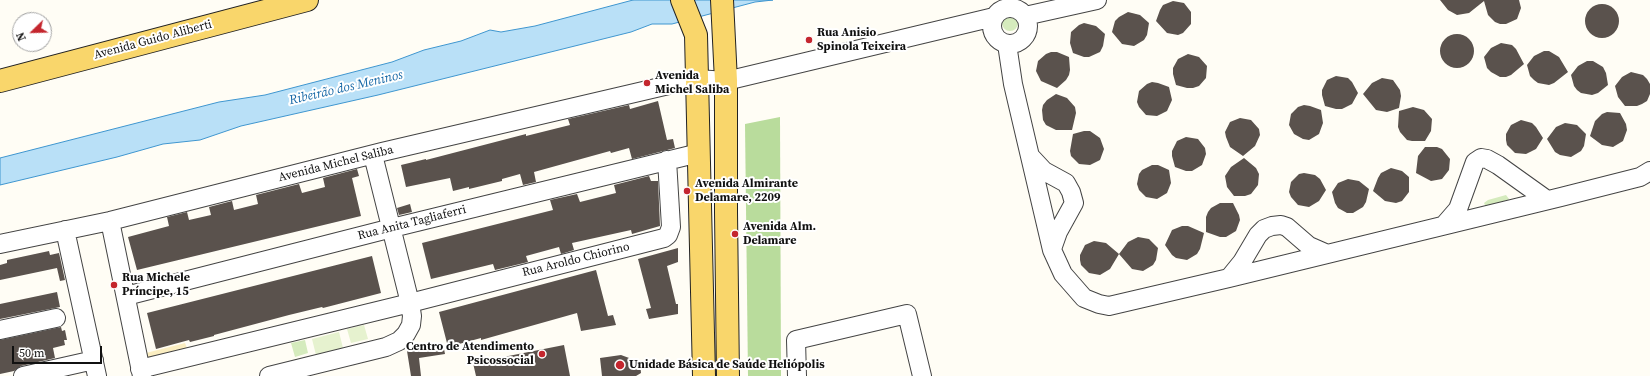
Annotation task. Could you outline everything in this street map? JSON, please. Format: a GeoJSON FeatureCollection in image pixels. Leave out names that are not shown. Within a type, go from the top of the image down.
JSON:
{"type":"FeatureCollection","features":[{"type":"Feature","properties":{"kind":"main road","name":"Avenida Guido Aliberti"},"geometry":{"type":"LineString","coordinates":[[0,81],[307,0]]}},
{"type":"Feature","properties":{"kind":"main road"},"geometry":{"type":"LineString","coordinates":[[682,0],[696,35],[704,376]]}},
{"type":"Feature","properties":{"kind":"main road"},"geometry":{"type":"LineString","coordinates":[[723,6],[726,81],[728,376]]}},
{"type":"Feature","properties":{"kind":"street"},"geometry":{"type":"LineString","coordinates":[[1025,16],[1097,0]]}},
{"type":"Feature","properties":{"kind":"street"},"geometry":{"type":"LineString","coordinates":[[1010,8],[1016,9],[1025,16],[1028,22],[1026,34],[1018,42],[1007,44],[1002,42],[994,34],[992,22],[998,12],[1010,8]]}},
{"type":"Feature","properties":{"kind":"street","name":"Avenida Michel Saliba"},"geometry":{"type":"LineString","coordinates":[[0,244],[110,221],[373,155],[697,79],[726,81],[994,17]]}},
{"type":"Feature","properties":{"kind":"street"},"geometry":{"type":"LineString","coordinates":[[1007,44],[1013,84],[1052,249],[1063,274],[1084,298],[1109,306],[1640,177],[1650,171]]}},
{"type":"Feature","properties":{"kind":"street","name":"Rua Anita Tagliaferri"},"geometry":{"type":"LineString","coordinates":[[126,296],[392,228],[699,153]]}},
{"type":"Feature","properties":{"kind":"street"},"geometry":{"type":"LineString","coordinates":[[269,376],[386,347],[400,341],[406,334],[412,316],[410,303],[373,155]]}},
{"type":"Feature","properties":{"kind":"street"},"geometry":{"type":"LineString","coordinates":[[1030,155],[1044,171],[1066,183],[1072,192],[1074,203],[1058,232],[1052,249]]}},
{"type":"Feature","properties":{"kind":"street"},"geometry":{"type":"LineString","coordinates":[[1445,224],[1458,209],[1475,162],[1481,158],[1487,159],[1498,166],[1547,200]]}},
{"type":"Feature","properties":{"kind":"street","name":"Rua Aroldo Chiorino"},"geometry":{"type":"LineString","coordinates":[[410,303],[668,236],[671,227],[667,160]]}},
{"type":"Feature","properties":{"kind":"street"},"geometry":{"type":"LineString","coordinates":[[110,221],[141,372],[410,303]]}},
{"type":"Feature","properties":{"kind":"street"},"geometry":{"type":"LineString","coordinates":[[1229,278],[1242,262],[1258,235],[1264,229],[1272,226],[1287,226],[1309,246],[1325,253]]}},
{"type":"Feature","properties":{"kind":"street"},"geometry":{"type":"LineString","coordinates":[[31,375],[95,368],[65,230]]}},
{"type":"Feature","properties":{"kind":"street"},"geometry":{"type":"LineString","coordinates":[[797,376],[796,340],[907,314],[922,376]]}},
{"type":"Feature","properties":{"kind":"street"},"geometry":{"type":"LineString","coordinates":[[0,330],[56,318]]}},
{"type":"Feature","properties":{"kind":"green space"},"geometry":{"type":"Polygon","coordinates":[[[1010,15],[1016,17],[1018,23],[1016,29],[1010,31],[1004,29],[1002,23],[1004,17],[1010,15]]]}},
{"type":"Feature","properties":{"kind":"green space"},"geometry":{"type":"Polygon","coordinates":[[[780,117],[781,376],[748,376],[745,124],[780,117]]]}},
{"type":"Feature","properties":{"kind":"green space"},"geometry":{"type":"Polygon","coordinates":[[[1506,195],[1509,199],[1507,203],[1487,209],[1484,203],[1488,200],[1506,195]]]}},
{"type":"Feature","properties":{"kind":"green space"},"geometry":{"type":"Polygon","coordinates":[[[364,325],[368,339],[351,343],[347,329],[364,325]]]}},
{"type":"Feature","properties":{"kind":"green space"},"geometry":{"type":"Polygon","coordinates":[[[339,332],[343,348],[316,355],[312,339],[339,332]]]}},
{"type":"Feature","properties":{"kind":"green space"},"geometry":{"type":"Polygon","coordinates":[[[305,340],[308,353],[295,357],[291,343],[305,340]]]}},
{"type":"Feature","properties":{"kind":"sand"},"geometry":{"type":"Polygon","coordinates":[[[185,343],[188,351],[148,361],[146,353],[185,343]]]}},
{"type":"Feature","properties":{"kind":"water","name":"Ribeirão dos Meninos"},"geometry":{"type":"Polygon","coordinates":[[[633,0],[773,0],[755,2],[672,24],[652,24],[631,32],[378,95],[241,126],[200,140],[163,144],[117,157],[0,185],[0,158],[219,102],[265,95],[392,62],[424,50],[461,41],[490,30],[501,32],[535,26],[633,0]]]}},
{"type":"Feature","properties":{"kind":"building"},"geometry":{"type":"Polygon","coordinates":[[[1440,0],[1519,0],[1521,8],[1517,19],[1506,24],[1500,24],[1495,22],[1488,15],[1484,1],[1469,13],[1457,15],[1448,10],[1440,0]]]}},
{"type":"Feature","properties":{"kind":"building"},"geometry":{"type":"Polygon","coordinates":[[[1173,1],[1184,3],[1191,12],[1191,24],[1183,33],[1178,35],[1167,33],[1156,21],[1163,5],[1173,1]]]}},
{"type":"Feature","properties":{"kind":"building"},"geometry":{"type":"Polygon","coordinates":[[[1605,4],[1614,9],[1618,14],[1618,28],[1614,33],[1609,37],[1599,38],[1595,37],[1586,28],[1585,18],[1586,14],[1595,5],[1605,4]]]}},
{"type":"Feature","properties":{"kind":"building"},"geometry":{"type":"Polygon","coordinates":[[[1128,12],[1140,15],[1149,23],[1147,35],[1144,40],[1134,46],[1122,44],[1112,32],[1115,21],[1128,12]]]}},
{"type":"Feature","properties":{"kind":"building"},"geometry":{"type":"Polygon","coordinates":[[[1084,23],[1096,26],[1105,34],[1103,46],[1100,52],[1089,57],[1084,57],[1073,53],[1070,43],[1071,32],[1079,25],[1084,23]]]}},
{"type":"Feature","properties":{"kind":"building"},"geometry":{"type":"Polygon","coordinates":[[[1460,34],[1469,39],[1473,44],[1473,58],[1469,63],[1464,67],[1454,68],[1450,67],[1441,58],[1440,48],[1441,44],[1450,35],[1460,34]]]}},
{"type":"Feature","properties":{"kind":"building"},"geometry":{"type":"Polygon","coordinates":[[[1501,43],[1512,45],[1516,49],[1524,64],[1511,75],[1506,77],[1500,77],[1491,72],[1487,68],[1484,57],[1491,48],[1501,43]]]}},
{"type":"Feature","properties":{"kind":"building"},"geometry":{"type":"Polygon","coordinates":[[[1544,51],[1549,51],[1559,57],[1568,72],[1549,85],[1538,83],[1534,80],[1530,76],[1527,65],[1534,56],[1544,51]]]}},
{"type":"Feature","properties":{"kind":"building"},"geometry":{"type":"Polygon","coordinates":[[[1057,52],[1069,57],[1069,75],[1057,88],[1041,81],[1036,71],[1038,61],[1046,54],[1057,52]]]}},
{"type":"Feature","properties":{"kind":"building"},"geometry":{"type":"Polygon","coordinates":[[[1188,54],[1199,57],[1207,66],[1206,78],[1199,86],[1193,88],[1176,85],[1173,74],[1173,68],[1178,59],[1188,54]]]}},
{"type":"Feature","properties":{"kind":"building"},"geometry":{"type":"Polygon","coordinates":[[[1587,61],[1593,61],[1603,67],[1606,73],[1608,85],[1598,93],[1592,95],[1581,93],[1577,90],[1574,86],[1571,75],[1578,66],[1587,61]]]}},
{"type":"Feature","properties":{"kind":"building"},"geometry":{"type":"Polygon","coordinates":[[[1631,72],[1643,75],[1647,79],[1650,84],[1650,94],[1647,101],[1642,104],[1637,106],[1625,106],[1618,97],[1615,86],[1622,77],[1631,72]]]}},
{"type":"Feature","properties":{"kind":"building"},"geometry":{"type":"Polygon","coordinates":[[[1336,76],[1348,78],[1358,93],[1352,104],[1342,109],[1325,106],[1322,95],[1322,90],[1327,80],[1336,76]]]}},
{"type":"Feature","properties":{"kind":"building"},"geometry":{"type":"Polygon","coordinates":[[[1382,78],[1393,80],[1400,90],[1401,96],[1399,108],[1387,112],[1376,110],[1363,94],[1372,83],[1382,78]]]}},
{"type":"Feature","properties":{"kind":"building"},"geometry":{"type":"Polygon","coordinates":[[[1152,82],[1169,87],[1172,100],[1167,111],[1157,116],[1146,115],[1139,107],[1137,102],[1139,91],[1147,84],[1152,82]]]}},
{"type":"Feature","properties":{"kind":"building"},"geometry":{"type":"Polygon","coordinates":[[[1056,94],[1067,98],[1075,107],[1076,113],[1072,130],[1056,130],[1046,125],[1043,120],[1043,105],[1047,100],[1056,94]]]}},
{"type":"Feature","properties":{"kind":"building"},"geometry":{"type":"Polygon","coordinates":[[[658,101],[667,140],[673,139],[675,148],[632,159],[629,148],[611,153],[610,151],[534,172],[536,182],[523,185],[520,174],[502,179],[502,181],[469,189],[469,187],[453,191],[450,178],[406,187],[401,165],[526,134],[526,136],[570,125],[568,119],[629,105],[630,109],[658,101]]]}},
{"type":"Feature","properties":{"kind":"building"},"geometry":{"type":"Polygon","coordinates":[[[1304,105],[1321,110],[1323,123],[1319,134],[1309,140],[1303,139],[1294,134],[1289,125],[1291,114],[1298,107],[1304,105]]]}},
{"type":"Feature","properties":{"kind":"building"},"geometry":{"type":"Polygon","coordinates":[[[1413,107],[1424,110],[1432,119],[1431,131],[1425,141],[1407,140],[1400,132],[1398,127],[1399,111],[1413,107]]]}},
{"type":"Feature","properties":{"kind":"building"},"geometry":{"type":"Polygon","coordinates":[[[1607,112],[1620,113],[1626,124],[1627,130],[1623,141],[1613,147],[1602,145],[1590,136],[1595,121],[1602,114],[1607,112]]]}},
{"type":"Feature","properties":{"kind":"building"},"geometry":{"type":"Polygon","coordinates":[[[1240,118],[1251,120],[1259,129],[1260,135],[1255,146],[1243,156],[1230,147],[1225,132],[1230,122],[1240,118]]]}},
{"type":"Feature","properties":{"kind":"building"},"geometry":{"type":"Polygon","coordinates":[[[1521,120],[1532,123],[1543,138],[1536,149],[1526,154],[1515,153],[1507,145],[1506,140],[1506,134],[1511,125],[1521,120]]]}},
{"type":"Feature","properties":{"kind":"building"},"geometry":{"type":"Polygon","coordinates":[[[1565,123],[1577,125],[1586,134],[1584,146],[1581,151],[1571,157],[1560,155],[1555,152],[1547,139],[1556,127],[1565,123]]]}},
{"type":"Feature","properties":{"kind":"building"},"geometry":{"type":"Polygon","coordinates":[[[1090,131],[1100,138],[1104,149],[1100,160],[1090,165],[1079,164],[1071,156],[1070,151],[1073,134],[1090,131]]]}},
{"type":"Feature","properties":{"kind":"building"},"geometry":{"type":"Polygon","coordinates":[[[1186,137],[1198,139],[1205,148],[1206,154],[1202,165],[1192,171],[1186,171],[1175,167],[1172,156],[1172,151],[1177,141],[1186,137]]]}},
{"type":"Feature","properties":{"kind":"building"},"geometry":{"type":"Polygon","coordinates":[[[1425,147],[1437,147],[1442,149],[1450,159],[1449,170],[1442,179],[1431,181],[1416,173],[1418,156],[1425,147]]]}},
{"type":"Feature","properties":{"kind":"building"},"geometry":{"type":"Polygon","coordinates":[[[1244,158],[1256,168],[1259,174],[1258,185],[1251,194],[1245,196],[1234,196],[1227,187],[1225,176],[1231,167],[1244,158]]]}},
{"type":"Feature","properties":{"kind":"building"},"geometry":{"type":"Polygon","coordinates":[[[1152,165],[1158,165],[1169,170],[1171,183],[1167,193],[1157,199],[1146,197],[1139,190],[1137,184],[1139,174],[1142,170],[1152,165]]]}},
{"type":"Feature","properties":{"kind":"building"},"geometry":{"type":"Polygon","coordinates":[[[1391,168],[1402,171],[1409,177],[1409,192],[1402,201],[1396,203],[1385,201],[1373,191],[1381,173],[1391,168]]]}},
{"type":"Feature","properties":{"kind":"building"},"geometry":{"type":"Polygon","coordinates":[[[357,169],[359,176],[352,178],[361,216],[137,270],[128,237],[169,226],[167,217],[187,212],[189,220],[211,215],[209,207],[232,201],[234,210],[258,204],[256,195],[299,184],[302,193],[325,187],[323,178],[357,169]]]}},
{"type":"Feature","properties":{"kind":"building"},"geometry":{"type":"Polygon","coordinates":[[[1304,173],[1315,175],[1320,179],[1326,190],[1319,201],[1309,207],[1298,205],[1291,197],[1289,192],[1291,182],[1299,174],[1304,173]]]}},
{"type":"Feature","properties":{"kind":"building"},"geometry":{"type":"Polygon","coordinates":[[[649,176],[651,181],[658,181],[660,226],[632,234],[631,230],[572,243],[574,250],[561,254],[559,247],[526,256],[528,262],[495,270],[493,264],[431,279],[422,243],[553,210],[550,200],[577,194],[580,202],[616,193],[614,185],[649,176]]]}},
{"type":"Feature","properties":{"kind":"building"},"geometry":{"type":"Polygon","coordinates":[[[1348,179],[1359,181],[1369,189],[1366,202],[1363,207],[1353,213],[1347,213],[1338,208],[1332,192],[1338,183],[1348,179]]]}},
{"type":"Feature","properties":{"kind":"building"},"geometry":{"type":"Polygon","coordinates":[[[1220,203],[1233,203],[1240,220],[1236,231],[1226,237],[1220,237],[1206,232],[1206,217],[1208,212],[1211,208],[1220,203]]]}},
{"type":"Feature","properties":{"kind":"building"},"geometry":{"type":"Polygon","coordinates":[[[410,204],[412,212],[399,215],[397,208],[410,204]]]}},
{"type":"Feature","properties":{"kind":"building"},"geometry":{"type":"Polygon","coordinates":[[[1182,226],[1188,226],[1204,233],[1200,249],[1197,254],[1187,260],[1176,258],[1165,245],[1172,230],[1182,226]]]}},
{"type":"Feature","properties":{"kind":"building"},"geometry":{"type":"Polygon","coordinates":[[[1138,237],[1149,239],[1158,248],[1156,260],[1153,265],[1143,271],[1132,269],[1119,254],[1128,242],[1138,237]]]}},
{"type":"Feature","properties":{"kind":"building"},"geometry":{"type":"Polygon","coordinates":[[[1094,241],[1106,243],[1119,254],[1110,269],[1100,275],[1089,273],[1081,265],[1080,260],[1080,255],[1085,245],[1094,241]]]}},
{"type":"Feature","properties":{"kind":"building"},"geometry":{"type":"Polygon","coordinates":[[[678,248],[678,262],[667,266],[676,304],[678,304],[678,314],[649,319],[646,309],[651,308],[638,259],[678,248]]]}},
{"type":"Feature","properties":{"kind":"building"},"geometry":{"type":"Polygon","coordinates":[[[49,251],[50,255],[59,253],[65,280],[60,281],[57,268],[0,280],[0,265],[7,263],[7,260],[49,251]]]}},
{"type":"Feature","properties":{"kind":"building"},"geometry":{"type":"Polygon","coordinates":[[[372,256],[381,293],[289,315],[190,342],[189,340],[156,349],[147,313],[372,256]]]}},
{"type":"Feature","properties":{"kind":"building"},"geometry":{"type":"Polygon","coordinates":[[[596,270],[608,316],[613,315],[616,325],[581,331],[577,313],[481,340],[481,338],[448,347],[439,312],[596,270]]]}},
{"type":"Feature","properties":{"kind":"building"},"geometry":{"type":"Polygon","coordinates":[[[57,292],[60,307],[0,319],[0,304],[57,292]]]}},
{"type":"Feature","properties":{"kind":"building"},"geometry":{"type":"Polygon","coordinates":[[[61,327],[62,331],[65,330],[67,340],[64,340],[65,345],[53,348],[55,358],[21,366],[14,371],[0,374],[0,340],[61,327]]]}},
{"type":"Feature","properties":{"kind":"building"},"geometry":{"type":"Polygon","coordinates":[[[443,344],[445,354],[419,358],[421,376],[411,376],[407,351],[443,344]]]}},
{"type":"Feature","properties":{"kind":"building","name":"Centro de Atendimento Psicossocial"},"geometry":{"type":"Polygon","coordinates":[[[564,345],[570,376],[476,376],[473,363],[564,345]]]}},
{"type":"Feature","properties":{"kind":"building","name":"Unidade Básica de Saúde Heliópolis"},"geometry":{"type":"Polygon","coordinates":[[[621,355],[640,362],[641,373],[636,376],[602,376],[600,358],[621,355]]]}},
{"type":"Feature","properties":{"kind":"place","name":"Rua Anisio Spinola Teixeira"},"geometry":{"type":"Point","coordinates":[809,40]}},
{"type":"Feature","properties":{"kind":"place","name":"Avenida Michel Saliba"},"geometry":{"type":"Point","coordinates":[647,83]}},
{"type":"Feature","properties":{"kind":"place","name":"Avenida Almirante Delamare, 2209"},"geometry":{"type":"Point","coordinates":[687,191]}},
{"type":"Feature","properties":{"kind":"place","name":"Avenida Alm. Delamare"},"geometry":{"type":"Point","coordinates":[735,234]}},
{"type":"Feature","properties":{"kind":"place","name":"Rua Michele Príncipe, 15"},"geometry":{"type":"Point","coordinates":[114,285]}},
{"type":"Feature","properties":{"kind":"place","name":"Centro de Atendimento Psicossocial"},"geometry":{"type":"Point","coordinates":[542,354]}},
{"type":"Feature","properties":{"kind":"place","name":"Unidade Básica de Saúde Heliópolis"},"geometry":{"type":"Point","coordinates":[620,365]}}]}
